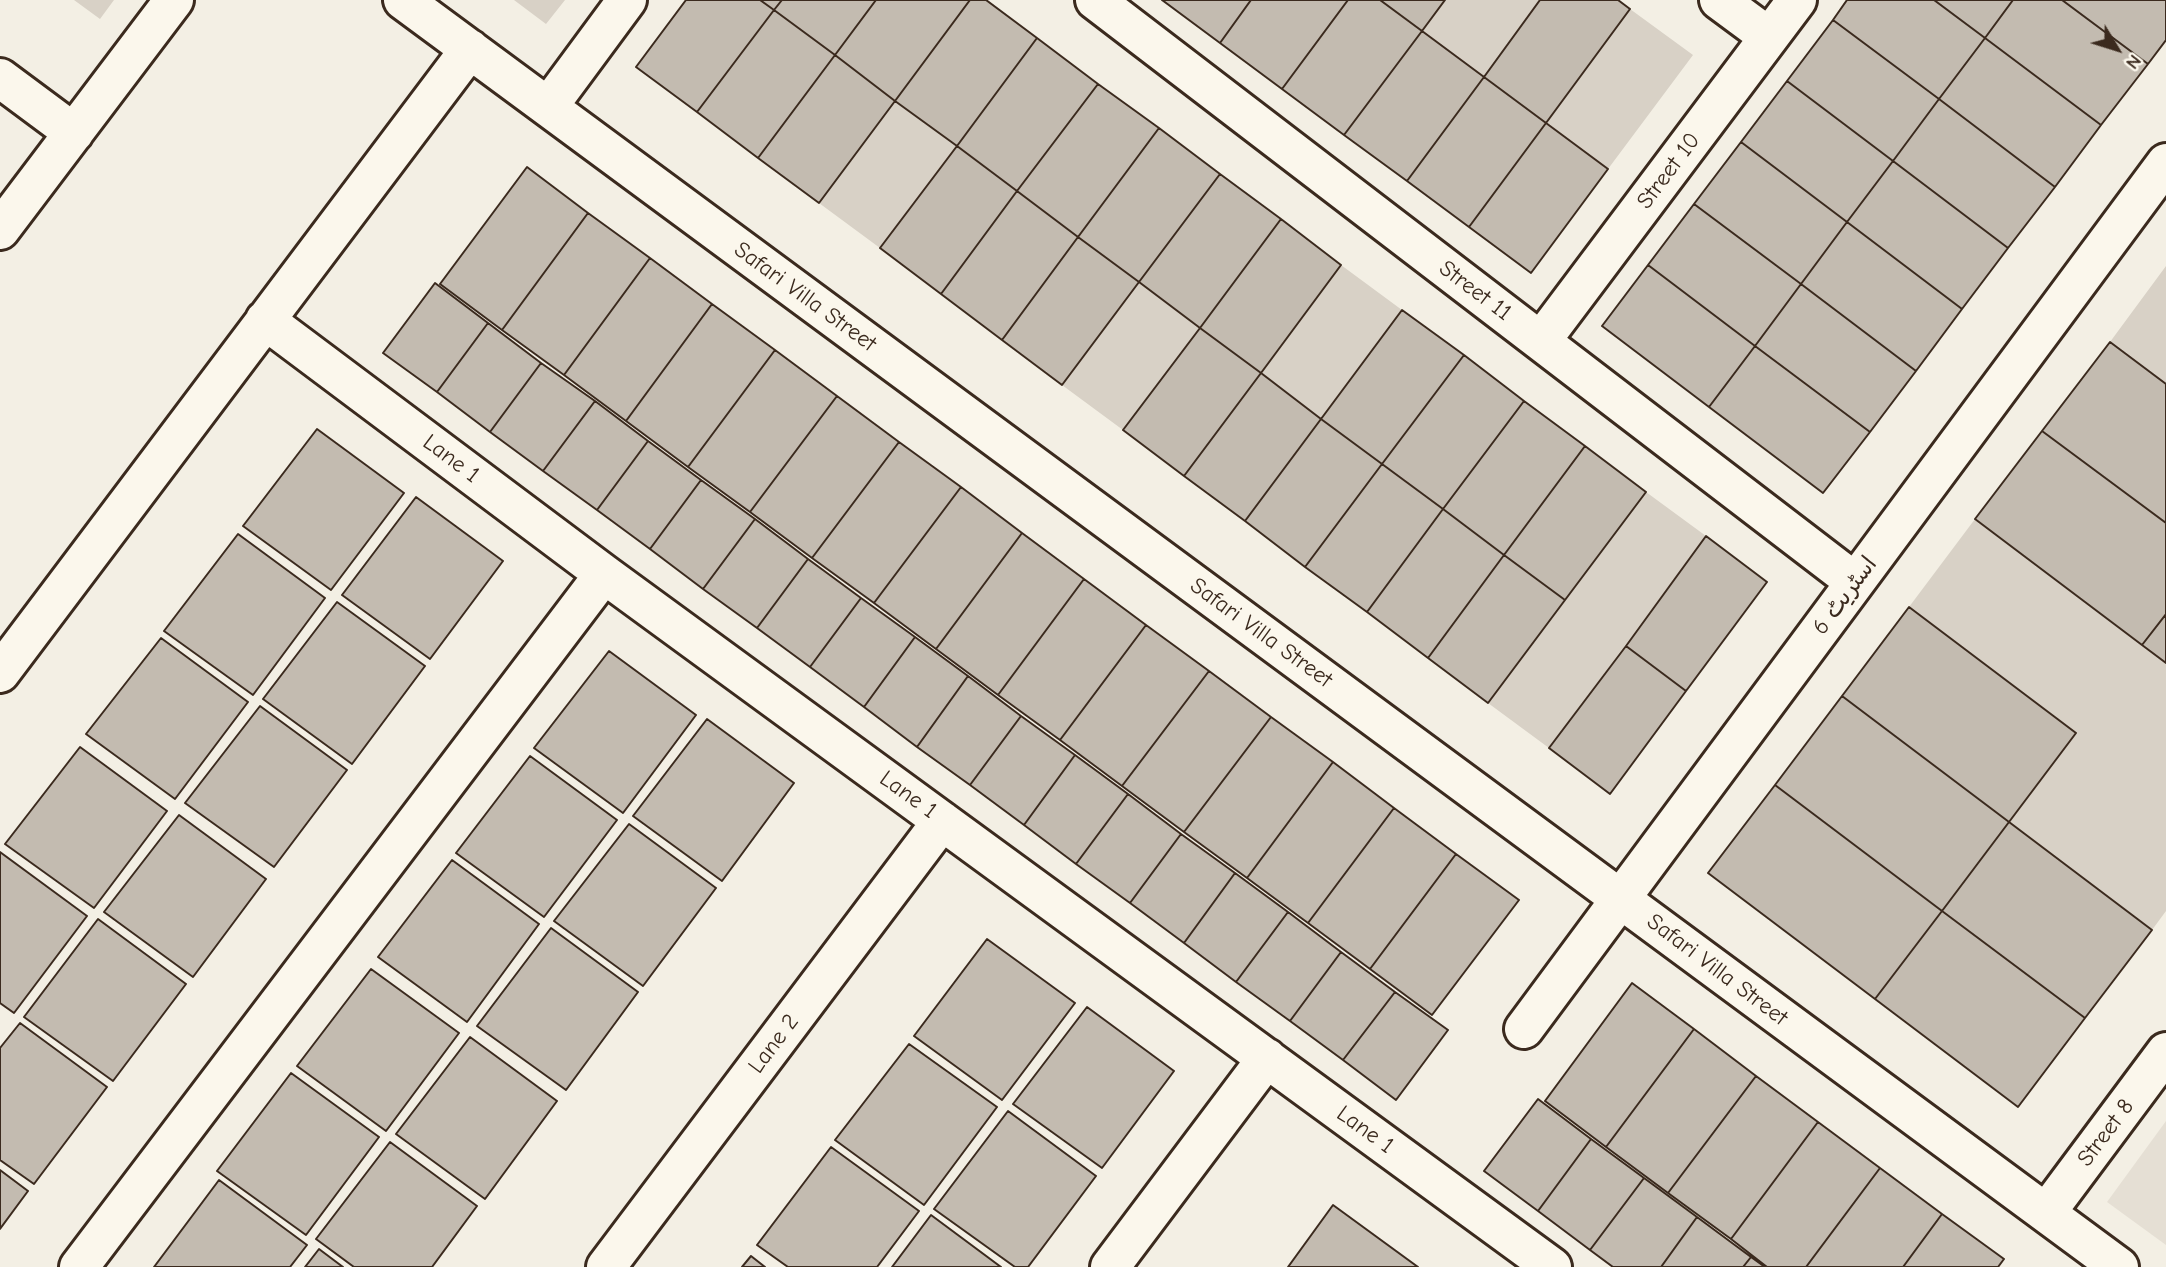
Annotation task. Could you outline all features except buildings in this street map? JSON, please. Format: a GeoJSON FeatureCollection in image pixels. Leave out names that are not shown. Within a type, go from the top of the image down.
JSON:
{"type":"FeatureCollection","features":[{"type":"Feature","properties":{"kind":"street"},"geometry":{"type":"LineString","coordinates":[[0,230],[174,0]]}},
{"type":"Feature","properties":{"kind":"street","name":"Safari Villa Street"},"geometry":{"type":"LineString","coordinates":[[403,0],[2119,1267]]}},
{"type":"Feature","properties":{"kind":"street"},"geometry":{"type":"LineString","coordinates":[[548,107],[627,0]]}},
{"type":"Feature","properties":{"kind":"street","name":"Street 11"},"geometry":{"type":"LineString","coordinates":[[1095,0],[1855,582]]}},
{"type":"Feature","properties":{"kind":"street"},"geometry":{"type":"LineString","coordinates":[[1719,0],[1769,37]]}},
{"type":"Feature","properties":{"kind":"street","name":"Street 10"},"geometry":{"type":"LineString","coordinates":[[1541,341],[1797,0]]}},
{"type":"Feature","properties":{"kind":"street"},"geometry":{"type":"LineString","coordinates":[[0,673],[470,49]]}},
{"type":"Feature","properties":{"kind":"street"},"geometry":{"type":"LineString","coordinates":[[0,78],[74,133]]}},
{"type":"Feature","properties":{"kind":"street","name":"اسٹریٹ 6"},"geometry":{"type":"LineString","coordinates":[[1524,1030],[2166,163]]}},
{"type":"Feature","properties":{"kind":"street","name":"Lane 1"},"geometry":{"type":"LineString","coordinates":[[265,320],[604,574],[1552,1267]]}},
{"type":"Feature","properties":{"kind":"street"},"geometry":{"type":"LineString","coordinates":[[79,1267],[604,574]]}},
{"type":"Feature","properties":{"kind":"street","name":"Lane 2"},"geometry":{"type":"LineString","coordinates":[[606,1267],[942,821]]}},
{"type":"Feature","properties":{"kind":"street","name":"Street 8"},"geometry":{"type":"LineString","coordinates":[[2046,1213],[2166,1052]]}},
{"type":"Feature","properties":{"kind":"street"},"geometry":{"type":"LineString","coordinates":[[1110,1267],[1267,1058]]}},
{"type":"Feature","properties":{"kind":"shaded area"},"geometry":{"type":"Polygon","coordinates":[[[74,0],[114,0],[100,19],[74,0]]]}},
{"type":"Feature","properties":{"kind":"shaded area"},"geometry":{"type":"Polygon","coordinates":[[[514,0],[565,0],[546,24],[514,0]]]}},
{"type":"Feature","properties":{"kind":"shaded area"},"geometry":{"type":"Polygon","coordinates":[[[1445,0],[1540,0],[1484,77],[1422,31],[1445,0]]]}},
{"type":"Feature","properties":{"kind":"shaded area"},"geometry":{"type":"Polygon","coordinates":[[[1630,9],[1693,55],[1608,169],[1546,123],[1630,9]]]}},
{"type":"Feature","properties":{"kind":"shaded area"},"geometry":{"type":"Polygon","coordinates":[[[895,101],[957,146],[880,248],[819,203],[895,101]]]}},
{"type":"Feature","properties":{"kind":"shaded area"},"geometry":{"type":"Polygon","coordinates":[[[1341,265],[1402,310],[1321,419],[1261,373],[1341,265]]]}},
{"type":"Feature","properties":{"kind":"shaded area"},"geometry":{"type":"Polygon","coordinates":[[[2166,266],[2166,384],[2110,342],[2166,266]]]}},
{"type":"Feature","properties":{"kind":"shaded area"},"geometry":{"type":"Polygon","coordinates":[[[1139,282],[1200,328],[1123,430],[1062,385],[1139,282]]]}},
{"type":"Feature","properties":{"kind":"shaded area"},"geometry":{"type":"Polygon","coordinates":[[[1646,492],[1706,536],[1549,748],[1488,703],[1646,492]]]}},
{"type":"Feature","properties":{"kind":"shaded area"},"geometry":{"type":"Polygon","coordinates":[[[1975,519],[2166,663],[2166,911],[2152,930],[2009,822],[2075,733],[1909,607],[1975,519]]]}},
{"type":"Feature","properties":{"kind":"shaded area"},"geometry":{"type":"Polygon","coordinates":[[[2166,1121],[2166,1245],[2107,1202],[2166,1121]]]}}]}
